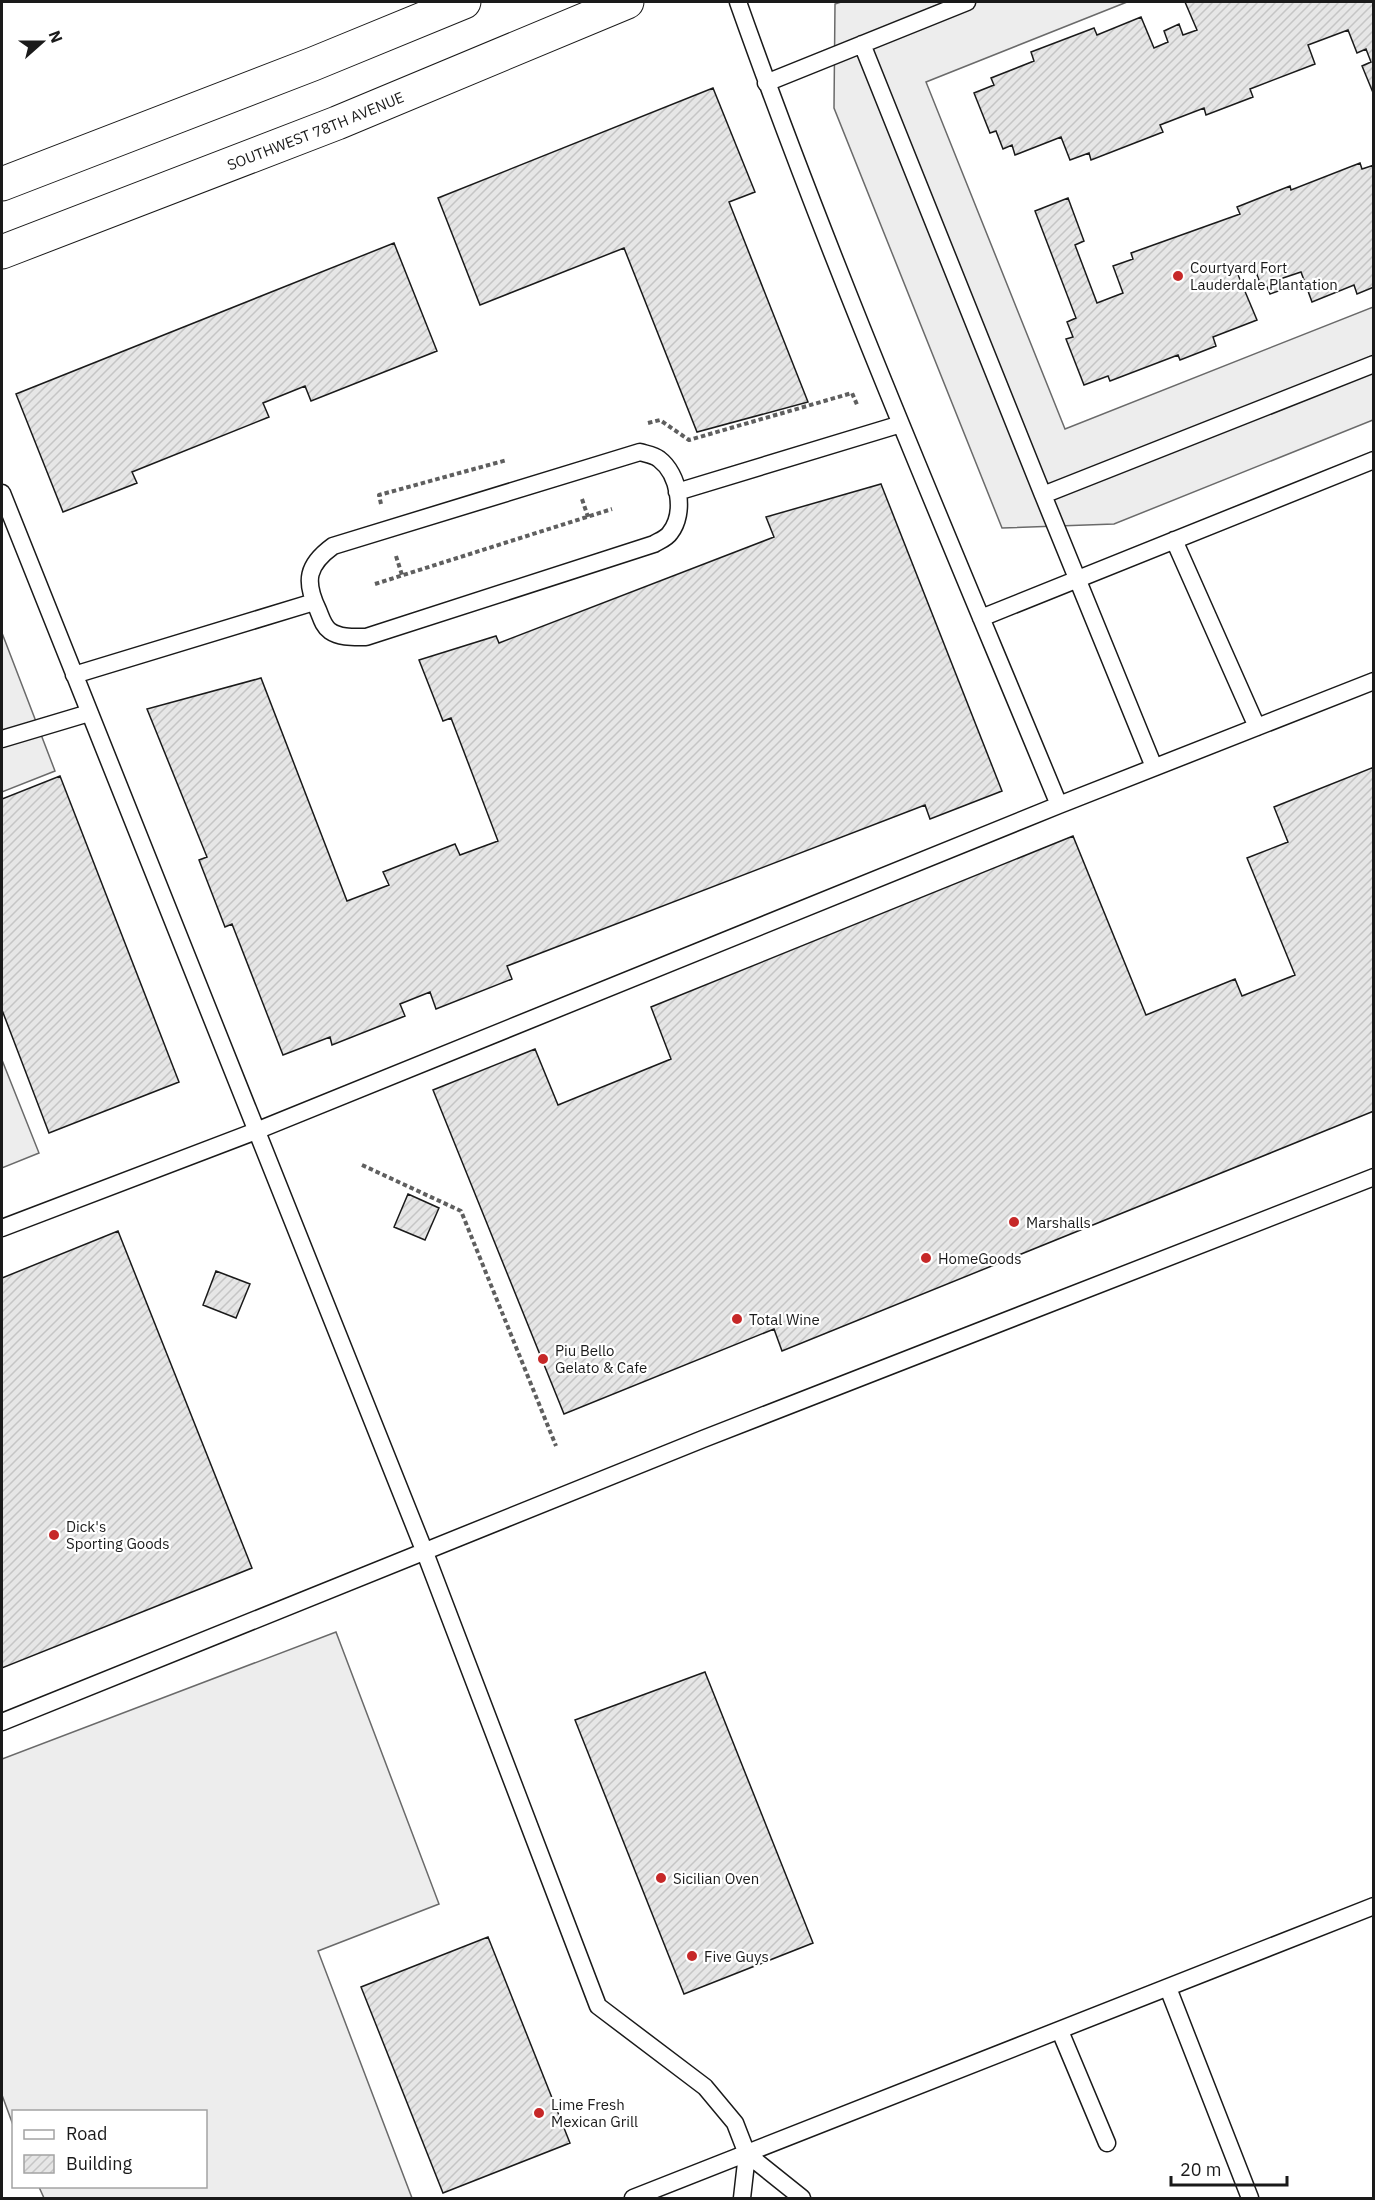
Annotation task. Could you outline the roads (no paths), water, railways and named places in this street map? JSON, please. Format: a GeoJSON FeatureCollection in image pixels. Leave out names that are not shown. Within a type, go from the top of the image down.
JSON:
{"type":"FeatureCollection","features":[{"type":"Feature","properties":{"kind":"street"},"geometry":{"type":"LineString","coordinates":[[2,184],[314,64],[464,2]]}},
{"type":"Feature","properties":{"kind":"street","name":"SOUTHWEST 78TH AVENUE"},"geometry":{"type":"LineString","coordinates":[[2,252],[337,123],[627,2]]}},
{"type":"Feature","properties":{"kind":"lane"},"geometry":{"type":"LineString","coordinates":[[738,2],[766,82],[901,424],[1059,805]]}},
{"type":"Feature","properties":{"kind":"lane"},"geometry":{"type":"LineString","coordinates":[[766,82],[967,2]]}},
{"type":"Feature","properties":{"kind":"lane"},"geometry":{"type":"LineString","coordinates":[[861,44],[1154,767]]}},
{"type":"Feature","properties":{"kind":"lane"},"geometry":{"type":"LineString","coordinates":[[1044,495],[1374,364]]}},
{"type":"Feature","properties":{"kind":"lane"},"geometry":{"type":"LineString","coordinates":[[677,492],[901,424]]}},
{"type":"Feature","properties":{"kind":"lane"},"geometry":{"type":"LineString","coordinates":[[640,452],[659,459],[672,477],[677,492],[679,515],[670,535],[654,544],[366,637],[343,636],[330,631],[314,602],[310,580],[317,557],[333,546],[399,525],[640,452]]}},
{"type":"Feature","properties":{"kind":"lane"},"geometry":{"type":"LineString","coordinates":[[981,618],[1374,460]]}},
{"type":"Feature","properties":{"kind":"lane"},"geometry":{"type":"LineString","coordinates":[[2,493],[424,1550],[598,2006],[705,2087],[735,2123],[747,2154],[742,2199]]}},
{"type":"Feature","properties":{"kind":"lane"},"geometry":{"type":"LineString","coordinates":[[1174,540],[1257,727]]}},
{"type":"Feature","properties":{"kind":"lane"},"geometry":{"type":"LineString","coordinates":[[74,675],[314,602]]}},
{"type":"Feature","properties":{"kind":"lane"},"geometry":{"type":"LineString","coordinates":[[2,1228],[256,1131],[1059,805],[1374,681]]}},
{"type":"Feature","properties":{"kind":"lane"},"geometry":{"type":"LineString","coordinates":[[2,739],[89,712]]}},
{"type":"Feature","properties":{"kind":"lane"},"geometry":{"type":"LineString","coordinates":[[2,1722],[424,1550],[1374,1178]]}},
{"type":"Feature","properties":{"kind":"lane"},"geometry":{"type":"LineString","coordinates":[[633,2199],[1374,1906]]}},
{"type":"Feature","properties":{"kind":"lane"},"geometry":{"type":"LineString","coordinates":[[1168,1988],[1250,2199]]}},
{"type":"Feature","properties":{"kind":"lane"},"geometry":{"type":"LineString","coordinates":[[1060,2031],[1107,2143]]}},
{"type":"Feature","properties":{"kind":"lane"},"geometry":{"type":"LineString","coordinates":[[747,2154],[802,2199]]}},
{"type":"Feature","properties":{"kind":"place","name":"Courtyard Fort Lauderdale Plantation"},"geometry":{"type":"Point","coordinates":[1178,276]}},
{"type":"Feature","properties":{"kind":"place","name":"Marshalls"},"geometry":{"type":"Point","coordinates":[1014,1222]}},
{"type":"Feature","properties":{"kind":"place","name":"HomeGoods"},"geometry":{"type":"Point","coordinates":[926,1258]}},
{"type":"Feature","properties":{"kind":"place","name":"Total Wine"},"geometry":{"type":"Point","coordinates":[737,1319]}},
{"type":"Feature","properties":{"kind":"place","name":"Piu Bello Gelato & Cafe"},"geometry":{"type":"Point","coordinates":[543,1359]}},
{"type":"Feature","properties":{"kind":"place","name":"Dick's Sporting Goods"},"geometry":{"type":"Point","coordinates":[54,1535]}},
{"type":"Feature","properties":{"kind":"place","name":"Sicilian Oven"},"geometry":{"type":"Point","coordinates":[661,1878]}},
{"type":"Feature","properties":{"kind":"place","name":"Five Guys"},"geometry":{"type":"Point","coordinates":[692,1956]}},
{"type":"Feature","properties":{"kind":"place","name":"Lime Fresh Mexican Grill"},"geometry":{"type":"Point","coordinates":[539,2113]}}]}
